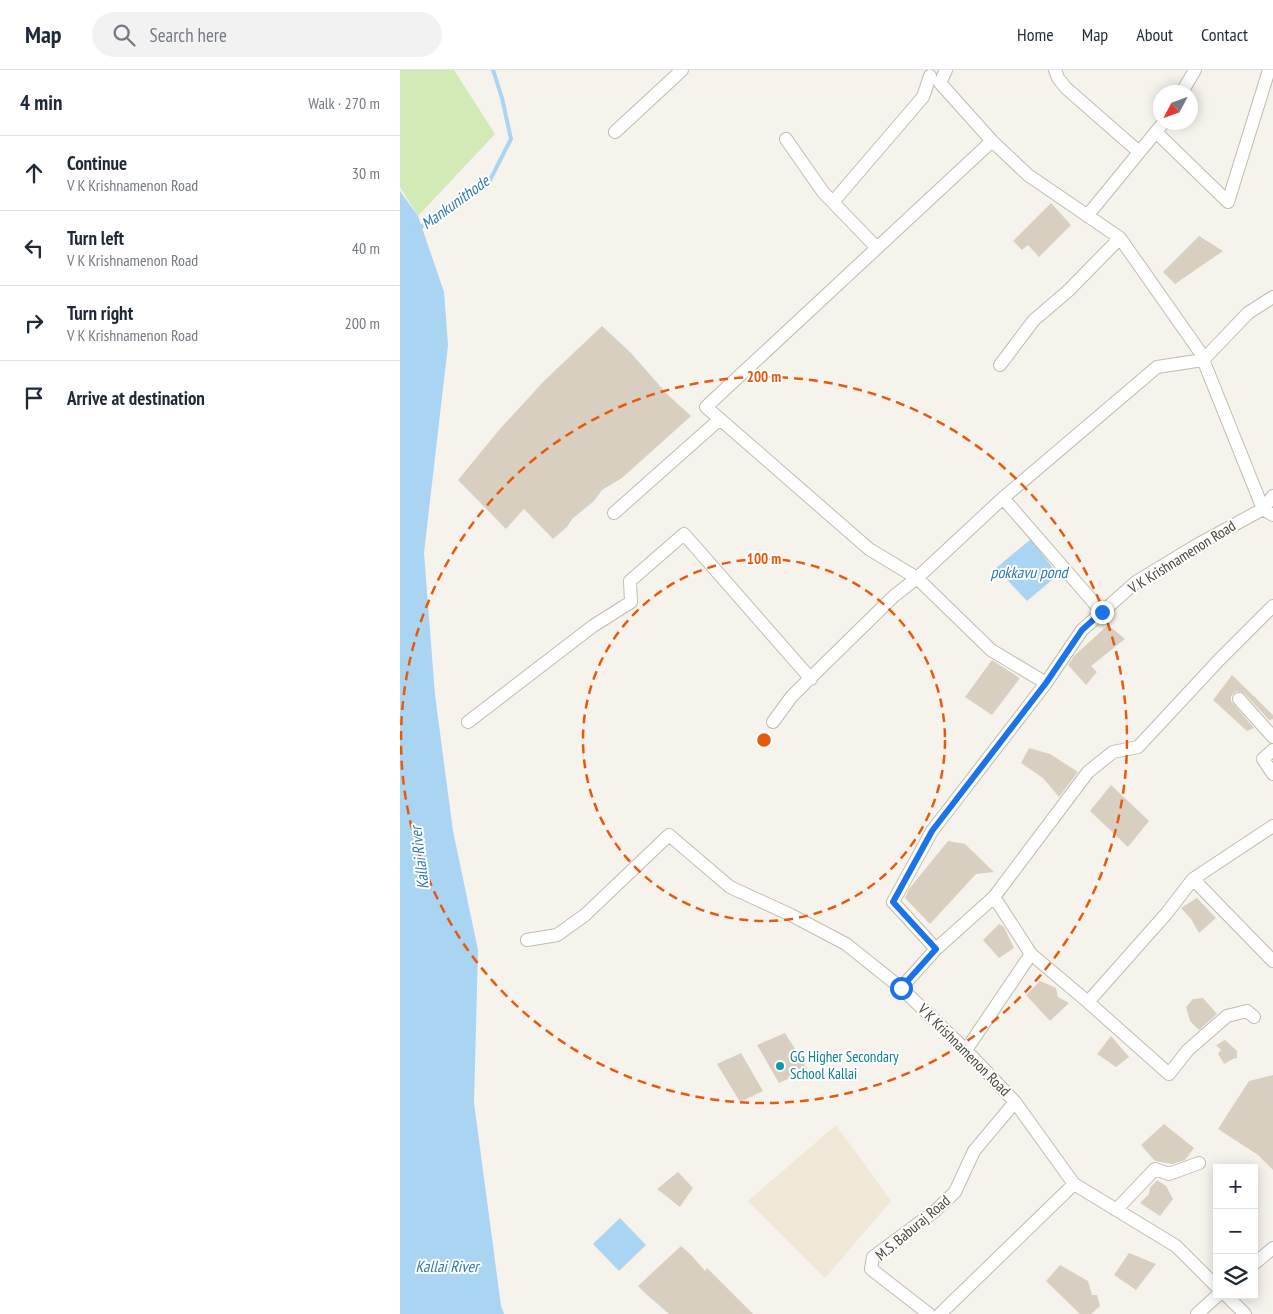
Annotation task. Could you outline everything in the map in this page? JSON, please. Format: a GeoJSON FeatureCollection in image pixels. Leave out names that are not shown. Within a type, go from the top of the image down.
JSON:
{"type":"FeatureCollection","features":[{"type":"Feature","properties":{"kind":"street"},"geometry":{"type":"LineString","coordinates":[[615,132],[682,70]]}},
{"type":"Feature","properties":{"kind":"street"},"geometry":{"type":"LineString","coordinates":[[833,202],[923,97],[931,76],[946,70]]}},
{"type":"Feature","properties":{"kind":"street"},"geometry":{"type":"LineString","coordinates":[[1055,70],[1058,78],[1066,88],[1139,152]]}},
{"type":"Feature","properties":{"kind":"street"},"geometry":{"type":"LineString","coordinates":[[1186,85],[1196,70]]}},
{"type":"Feature","properties":{"kind":"street"},"geometry":{"type":"LineString","coordinates":[[1163,130],[1228,202],[1269,70]]}},
{"type":"Feature","properties":{"kind":"street"},"geometry":{"type":"LineString","coordinates":[[931,76],[992,141],[1028,175],[1120,238],[1200,352],[1268,512]]}},
{"type":"Feature","properties":{"kind":"street"},"geometry":{"type":"LineString","coordinates":[[1087,216],[1157,130]]}},
{"type":"Feature","properties":{"kind":"street"},"geometry":{"type":"LineString","coordinates":[[786,139],[823,192],[877,248]]}},
{"type":"Feature","properties":{"kind":"street"},"geometry":{"type":"LineString","coordinates":[[992,141],[706,407],[869,549],[917,578],[991,650],[1046,683]]}},
{"type":"Feature","properties":{"kind":"street"},"geometry":{"type":"LineString","coordinates":[[1000,365],[1034,320],[1068,291],[1120,238]]}},
{"type":"Feature","properties":{"kind":"street"},"geometry":{"type":"LineString","coordinates":[[773,722],[792,696],[894,596],[917,578],[1003,498],[1157,367],[1203,360],[1248,313],[1273,297]]}},
{"type":"Feature","properties":{"kind":"street"},"geometry":{"type":"LineString","coordinates":[[614,513],[720,419]]}},
{"type":"Feature","properties":{"kind":"street","name":"V K Krishnamenon Road"},"geometry":{"type":"LineString","coordinates":[[936,949],[893,902],[932,831],[1046,683],[1082,630],[1136,582],[1197,545],[1268,512],[1273,496]]}},
{"type":"Feature","properties":{"kind":"street"},"geometry":{"type":"LineString","coordinates":[[1003,498],[1102,612]]}},
{"type":"Feature","properties":{"kind":"street"},"geometry":{"type":"LineString","coordinates":[[468,722],[593,626],[630,602],[630,582],[684,534],[811,679]]}},
{"type":"Feature","properties":{"kind":"street"},"geometry":{"type":"LineString","coordinates":[[901,988],[936,949],[994,897],[1088,772],[1113,752],[1138,747],[1219,660],[1273,606]]}},
{"type":"Feature","properties":{"kind":"street"},"geometry":{"type":"LineString","coordinates":[[1239,699],[1273,737]]}},
{"type":"Feature","properties":{"kind":"street"},"geometry":{"type":"LineString","coordinates":[[1273,750],[1263,759],[1273,774]]}},
{"type":"Feature","properties":{"kind":"street"},"geometry":{"type":"LineString","coordinates":[[1088,1002],[1166,914],[1193,879],[1273,826]]}},
{"type":"Feature","properties":{"kind":"street","name":"V K Krishnamenon Road"},"geometry":{"type":"LineString","coordinates":[[527,940],[557,935],[585,915],[669,835],[730,887],[791,915],[846,944],[901,988],[966,1050],[1015,1102],[1074,1184],[1176,1246],[1213,1283]]}},
{"type":"Feature","properties":{"kind":"street"},"geometry":{"type":"LineString","coordinates":[[1193,879],[1273,961]]}},
{"type":"Feature","properties":{"kind":"street"},"geometry":{"type":"LineString","coordinates":[[994,897],[1031,954],[1169,1074],[1188,1050],[1227,1016],[1247,1011],[1254,1018]]}},
{"type":"Feature","properties":{"kind":"street"},"geometry":{"type":"LineString","coordinates":[[966,1050],[1031,954]]}},
{"type":"Feature","properties":{"kind":"street","name":"M.S. Baburaj Road"},"geometry":{"type":"LineString","coordinates":[[929,1314],[870,1269],[873,1257],[935,1211],[955,1192],[974,1151],[1015,1102]]}},
{"type":"Feature","properties":{"kind":"street"},"geometry":{"type":"LineString","coordinates":[[1116,1210],[1155,1169],[1170,1174],[1199,1163]]}},
{"type":"Feature","properties":{"kind":"street"},"geometry":{"type":"LineString","coordinates":[[940,1314],[1074,1184]]}},
{"type":"Feature","properties":{"kind":"street"},"geometry":{"type":"LineString","coordinates":[[1258,1261],[1273,1248]]}},
{"type":"Feature","properties":{"kind":"street"},"geometry":{"type":"LineString","coordinates":[[1197,1314],[1214,1299]]}},
{"type":"Feature","properties":{"kind":"street"},"geometry":{"type":"LineString","coordinates":[[1230,1299],[1245,1314]]}},
{"type":"Feature","properties":{"kind":"shaded area"},"geometry":{"type":"Polygon","coordinates":[[[836,1125],[891,1201],[825,1278],[748,1201],[836,1125]]]}},
{"type":"Feature","properties":{"kind":"green space"},"geometry":{"type":"Polygon","coordinates":[[[400,70],[454,70],[495,134],[418,216],[400,187],[400,70]]]}},
{"type":"Feature","properties":{"kind":"water","name":"Kallai River"},"geometry":{"type":"Polygon","coordinates":[[[400,191],[418,216],[444,292],[448,345],[424,553],[435,695],[453,831],[478,950],[474,1103],[501,1306],[504,1314],[400,1314],[400,191]]]}},
{"type":"Feature","properties":{"kind":"water","name":"pokkavu pond"},"geometry":{"type":"Polygon","coordinates":[[[1031,539],[1058,575],[1027,601],[996,568],[1031,539]]]}},
{"type":"Feature","properties":{"kind":"water"},"geometry":{"type":"Polygon","coordinates":[[[620,1218],[646,1245],[619,1271],[593,1244],[620,1218]]]}},
{"type":"Feature","properties":{"kind":"building"},"geometry":{"type":"Polygon","coordinates":[[[1051,203],[1071,225],[1039,257],[1028,245],[1022,250],[1013,241],[1051,203]]]}},
{"type":"Feature","properties":{"kind":"building"},"geometry":{"type":"Polygon","coordinates":[[[1199,236],[1223,251],[1175,284],[1163,272],[1199,236]]]}},
{"type":"Feature","properties":{"kind":"building"},"geometry":{"type":"Polygon","coordinates":[[[602,326],[631,353],[667,394],[691,416],[622,478],[602,490],[594,501],[572,519],[567,527],[553,539],[524,509],[506,529],[458,480],[499,430],[544,381],[602,326]]]}},
{"type":"Feature","properties":{"kind":"building"},"geometry":{"type":"Polygon","coordinates":[[[1108,625],[1125,639],[1091,666],[1097,672],[1086,685],[1068,665],[1074,656],[1108,625]]]}},
{"type":"Feature","properties":{"kind":"building"},"geometry":{"type":"Polygon","coordinates":[[[992,660],[1020,678],[992,715],[965,697],[992,660]]]}},
{"type":"Feature","properties":{"kind":"building"},"geometry":{"type":"Polygon","coordinates":[[[1232,675],[1273,715],[1273,719],[1269,720],[1245,694],[1237,691],[1231,696],[1231,701],[1254,728],[1247,731],[1213,700],[1232,675]]]}},
{"type":"Feature","properties":{"kind":"building"},"geometry":{"type":"Polygon","coordinates":[[[1029,748],[1050,754],[1078,772],[1059,797],[1043,778],[1021,763],[1029,748]]]}},
{"type":"Feature","properties":{"kind":"building"},"geometry":{"type":"Polygon","coordinates":[[[1111,785],[1149,821],[1128,847],[1090,811],[1111,785]]]}},
{"type":"Feature","properties":{"kind":"building"},"geometry":{"type":"Polygon","coordinates":[[[948,841],[965,844],[994,872],[976,874],[930,924],[905,898],[909,889],[948,841]]]}},
{"type":"Feature","properties":{"kind":"building"},"geometry":{"type":"Polygon","coordinates":[[[1197,898],[1216,918],[1199,933],[1191,919],[1181,908],[1197,898]]]}},
{"type":"Feature","properties":{"kind":"building"},"geometry":{"type":"Polygon","coordinates":[[[999,924],[1005,929],[1014,948],[999,958],[983,940],[999,924]]]}},
{"type":"Feature","properties":{"kind":"building"},"geometry":{"type":"Polygon","coordinates":[[[1040,981],[1056,988],[1058,997],[1069,1003],[1050,1021],[1026,995],[1040,981]]]}},
{"type":"Feature","properties":{"kind":"building"},"geometry":{"type":"Polygon","coordinates":[[[1203,998],[1217,1014],[1199,1030],[1190,1021],[1186,1007],[1193,999],[1203,998]]]}},
{"type":"Feature","properties":{"kind":"building"},"geometry":{"type":"Polygon","coordinates":[[[785,1033],[808,1070],[779,1083],[757,1045],[785,1033]]]}},
{"type":"Feature","properties":{"kind":"building"},"geometry":{"type":"Polygon","coordinates":[[[1111,1036],[1129,1057],[1116,1067],[1097,1054],[1111,1036]]]}},
{"type":"Feature","properties":{"kind":"building"},"geometry":{"type":"Polygon","coordinates":[[[1225,1040],[1237,1051],[1237,1058],[1224,1064],[1218,1054],[1221,1050],[1216,1045],[1225,1040]]]}},
{"type":"Feature","properties":{"kind":"building"},"geometry":{"type":"Polygon","coordinates":[[[741,1053],[763,1091],[740,1102],[717,1064],[741,1053]]]}},
{"type":"Feature","properties":{"kind":"building"},"geometry":{"type":"Polygon","coordinates":[[[1273,1075],[1273,1170],[1258,1155],[1218,1129],[1249,1081],[1273,1075]]]}},
{"type":"Feature","properties":{"kind":"building"},"geometry":{"type":"Polygon","coordinates":[[[1164,1124],[1194,1148],[1185,1160],[1172,1164],[1155,1161],[1141,1145],[1164,1124]]]}},
{"type":"Feature","properties":{"kind":"building"},"geometry":{"type":"Polygon","coordinates":[[[678,1172],[693,1188],[680,1207],[657,1189],[678,1172]]]}},
{"type":"Feature","properties":{"kind":"building"},"geometry":{"type":"Polygon","coordinates":[[[1157,1180],[1166,1186],[1173,1199],[1160,1216],[1140,1203],[1149,1194],[1150,1188],[1157,1180]]]}},
{"type":"Feature","properties":{"kind":"building"},"geometry":{"type":"Polygon","coordinates":[[[681,1246],[705,1271],[707,1268],[753,1314],[669,1314],[645,1293],[638,1286],[681,1246]]]}},
{"type":"Feature","properties":{"kind":"building"},"geometry":{"type":"Polygon","coordinates":[[[1129,1253],[1156,1264],[1136,1290],[1114,1275],[1129,1253]]]}},
{"type":"Feature","properties":{"kind":"building"},"geometry":{"type":"Polygon","coordinates":[[[1060,1265],[1088,1281],[1092,1295],[1097,1295],[1100,1306],[1091,1314],[1080,1314],[1046,1281],[1060,1265]]]}},
{"type":"Feature","properties":{"kind":"waterway","name":"Mankunithode"},"geometry":{"type":"LineString","coordinates":[[418,229],[490,180],[511,139],[502,98],[493,70]]}},
{"type":"Feature","properties":{"kind":"place","name":"GG Higher Secondary School Kallai"},"geometry":{"type":"Point","coordinates":[780,1066]}},
{"type":"Feature","properties":{"kind":"route"},"geometry":{"type":"LineString","coordinates":[[901,988],[936,949],[893,902],[932,831],[1046,683],[1082,630],[1102,612]]}}]}
